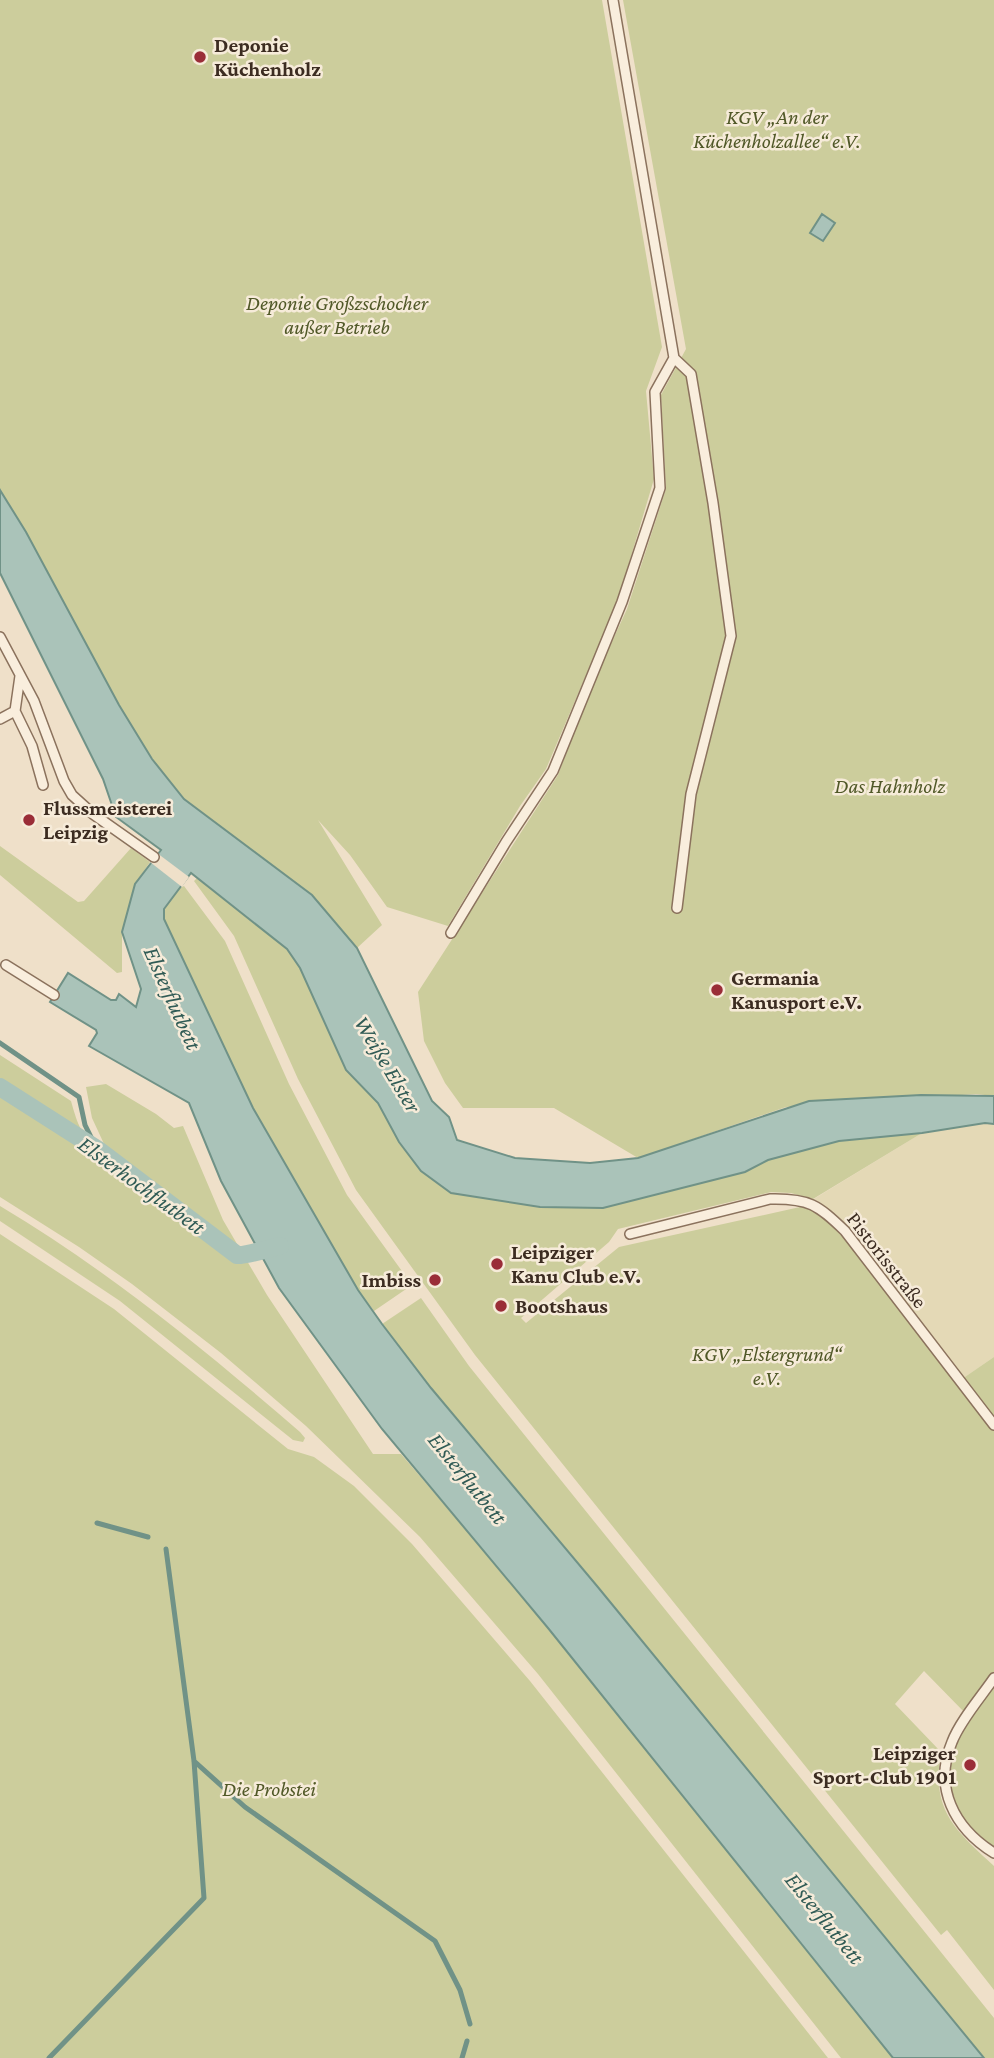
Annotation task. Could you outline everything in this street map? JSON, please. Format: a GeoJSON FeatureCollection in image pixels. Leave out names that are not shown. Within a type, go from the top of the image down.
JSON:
{"type":"FeatureCollection","features":[{"type":"Feature","properties":{"kind":"lane"},"geometry":{"type":"LineString","coordinates":[[613,0],[674,358],[691,374],[713,503],[731,636],[691,794],[677,908]]}},
{"type":"Feature","properties":{"kind":"lane"},"geometry":{"type":"LineString","coordinates":[[451,933],[553,771],[622,602],[660,488],[655,392],[674,358]]}},
{"type":"Feature","properties":{"kind":"lane"},"geometry":{"type":"LineString","coordinates":[[0,637],[34,702],[64,781],[72,795],[93,814],[154,858]]}},
{"type":"Feature","properties":{"kind":"lane"},"geometry":{"type":"LineString","coordinates":[[20,676],[15,711],[32,746],[43,785]]}},
{"type":"Feature","properties":{"kind":"lane"},"geometry":{"type":"LineString","coordinates":[[0,719],[15,711]]}},
{"type":"Feature","properties":{"kind":"lane"},"geometry":{"type":"LineString","coordinates":[[6,965],[54,995]]}},
{"type":"Feature","properties":{"kind":"lane","name":"Pistorisstraße"},"geometry":{"type":"LineString","coordinates":[[630,1234],[770,1199],[789,1198],[809,1202],[828,1214],[845,1231],[994,1425]]}},
{"type":"Feature","properties":{"kind":"lane"},"geometry":{"type":"LineString","coordinates":[[994,1678],[952,1739],[944,1775],[947,1799],[960,1824],[975,1840],[994,1853]]}},
{"type":"Feature","properties":{"kind":"shaded area"},"geometry":{"type":"Polygon","coordinates":[[[985,1123],[994,1124],[994,1357],[959,1381],[809,1202],[922,1133],[985,1123]]]}},
{"type":"Feature","properties":{"kind":"green space","name":"Deponie Großzschocher außer Betrieb"},"geometry":{"type":"Polygon","coordinates":[[[0,0],[602,0],[662,347],[646,391],[654,479],[618,600],[546,769],[520,806],[448,926],[387,907],[350,855],[318,820],[382,925],[357,948],[312,895],[183,799],[152,759],[119,705],[26,532],[0,490],[0,0]]]}},
{"type":"Feature","properties":{"kind":"green space"},"geometry":{"type":"Polygon","coordinates":[[[623,0],[994,0],[994,1096],[976,1094],[786,1107],[638,1158],[554,1108],[463,1108],[445,1083],[424,1041],[418,992],[558,775],[592,685],[627,609],[666,489],[661,395],[686,349],[623,0]]]}},
{"type":"Feature","properties":{"kind":"green space"},"geometry":{"type":"Polygon","coordinates":[[[0,846],[78,902],[84,901],[131,848],[150,862],[135,884],[122,931],[122,972],[117,973],[0,875],[0,846]]]}},
{"type":"Feature","properties":{"kind":"green space","name":"KGV „Elstergrund“ e.V."},"geometry":{"type":"Polygon","coordinates":[[[197,878],[287,949],[300,968],[346,1070],[378,1103],[399,1142],[603,1208],[745,1172],[768,1160],[839,1141],[922,1133],[813,1199],[791,1193],[771,1192],[618,1229],[609,1242],[521,1318],[526,1323],[619,1247],[800,1207],[809,1202],[827,1214],[959,1381],[994,1357],[994,1853],[975,1840],[947,1799],[948,1754],[968,1716],[924,1671],[895,1704],[941,1752],[939,1789],[949,1817],[967,1841],[994,1866],[994,1990],[947,1930],[941,1935],[475,1355],[356,1190],[298,1079],[234,936],[194,881],[197,878]]]}},
{"type":"Feature","properties":{"kind":"green space"},"geometry":{"type":"Polygon","coordinates":[[[184,886],[225,941],[289,1084],[347,1195],[412,1285],[374,1311],[358,1290],[253,1108],[164,919],[169,900],[184,886]]]}},
{"type":"Feature","properties":{"kind":"green space"},"geometry":{"type":"Polygon","coordinates":[[[0,1055],[71,1101],[82,1130],[90,1141],[104,1152],[105,1146],[92,1118],[86,1087],[106,1084],[174,1128],[183,1126],[223,1220],[267,1295],[373,1454],[401,1454],[490,1558],[431,1388],[382,1324],[421,1298],[469,1366],[994,2018],[994,2058],[984,2058],[597,1587],[549,1628],[893,2058],[841,2058],[538,1674],[420,1537],[306,1426],[221,1353],[132,1284],[0,1197],[0,1055]]]}},
{"type":"Feature","properties":{"kind":"green space"},"geometry":{"type":"Polygon","coordinates":[[[0,1206],[118,1284],[300,1432],[305,1438],[303,1442],[293,1440],[120,1301],[0,1221],[0,1206]]]}},
{"type":"Feature","properties":{"kind":"green space","name":"Die Probstei"},"geometry":{"type":"Polygon","coordinates":[[[0,1234],[114,1309],[288,1449],[314,1457],[354,1486],[412,1544],[530,1681],[828,2058],[0,2058],[0,1234]]]}},
{"type":"Feature","properties":{"kind":"water"},"geometry":{"type":"Polygon","coordinates":[[[822,214],[835,223],[823,241],[810,233],[822,214]]]}},
{"type":"Feature","properties":{"kind":"water"},"geometry":{"type":"Polygon","coordinates":[[[0,490],[26,532],[119,705],[152,759],[184,799],[312,895],[357,948],[432,1101],[449,1117],[457,1140],[515,1158],[590,1163],[638,1158],[809,1101],[921,1095],[994,1096],[994,1124],[839,1141],[768,1160],[745,1172],[603,1208],[540,1207],[451,1193],[421,1171],[399,1142],[378,1103],[346,1070],[300,968],[287,949],[191,873],[164,909],[164,919],[253,1108],[358,1290],[382,1324],[431,1388],[984,2058],[893,2058],[548,1628],[382,1429],[279,1288],[221,1181],[189,1103],[89,1046],[97,1033],[96,1030],[50,1002],[68,973],[111,1000],[116,1000],[119,994],[136,1007],[141,989],[122,932],[135,884],[161,850],[116,817],[103,779],[0,573],[0,490]]]}},
{"type":"Feature","properties":{"kind":"pier"},"geometry":{"type":"Polygon","coordinates":[[[157,853],[189,877],[182,887],[150,862],[157,853]]]}},
{"type":"Feature","properties":{"kind":"waterway"},"geometry":{"type":"LineString","coordinates":[[0,1043],[79,1097],[85,1125],[97,1149]]}},
{"type":"Feature","properties":{"kind":"waterway","name":"Elsterhochflutbett"},"geometry":{"type":"LineString","coordinates":[[0,1087],[97,1149],[237,1255],[280,1246]]}},
{"type":"Feature","properties":{"kind":"waterway"},"geometry":{"type":"LineString","coordinates":[[97,1523],[148,1537]]}},
{"type":"Feature","properties":{"kind":"waterway"},"geometry":{"type":"LineString","coordinates":[[49,2058],[204,1898],[194,1761],[166,1549]]}},
{"type":"Feature","properties":{"kind":"waterway"},"geometry":{"type":"LineString","coordinates":[[194,1761],[245,1807],[435,1941],[460,1990],[470,2024]]}},
{"type":"Feature","properties":{"kind":"waterway"},"geometry":{"type":"LineString","coordinates":[[462,2058],[467,2041]]}},
{"type":"Feature","properties":{"kind":"place","name":"Deponie Küchenholz"},"geometry":{"type":"Point","coordinates":[200,57]}},
{"type":"Feature","properties":{"kind":"place","name":"Flussmeisterei Leipzig"},"geometry":{"type":"Point","coordinates":[29,820]}},
{"type":"Feature","properties":{"kind":"place","name":"Germania Kanusport e.V."},"geometry":{"type":"Point","coordinates":[717,990]}},
{"type":"Feature","properties":{"kind":"place","name":"Leipziger Kanu Club e.V."},"geometry":{"type":"Point","coordinates":[497,1264]}},
{"type":"Feature","properties":{"kind":"place","name":"Imbiss"},"geometry":{"type":"Point","coordinates":[435,1280]}},
{"type":"Feature","properties":{"kind":"place","name":"Bootshaus"},"geometry":{"type":"Point","coordinates":[501,1306]}},
{"type":"Feature","properties":{"kind":"place","name":"Leipziger Sport-Club 1901"},"geometry":{"type":"Point","coordinates":[970,1765]}},
{"type":"Feature","properties":{"kind":"park label","name":"KGV „An der Küchenholzallee“ e.V."},"geometry":{"type":"Point","coordinates":[777,129]}},
{"type":"Feature","properties":{"kind":"park label","name":"Das Hahnholz"},"geometry":{"type":"Point","coordinates":[890,786]}},
{"type":"Feature","properties":{"kind":"water label","name":"Elsterflutbett"},"geometry":{"type":"Point","coordinates":[173,998]}},
{"type":"Feature","properties":{"kind":"water label","name":"Weiße Elster"},"geometry":{"type":"Point","coordinates":[388,1064]}},
{"type":"Feature","properties":{"kind":"water label","name":"Elsterflutbett"},"geometry":{"type":"Point","coordinates":[468,1478]}},
{"type":"Feature","properties":{"kind":"water label","name":"Elsterflutbett"},"geometry":{"type":"Point","coordinates":[825,1918]}}]}
